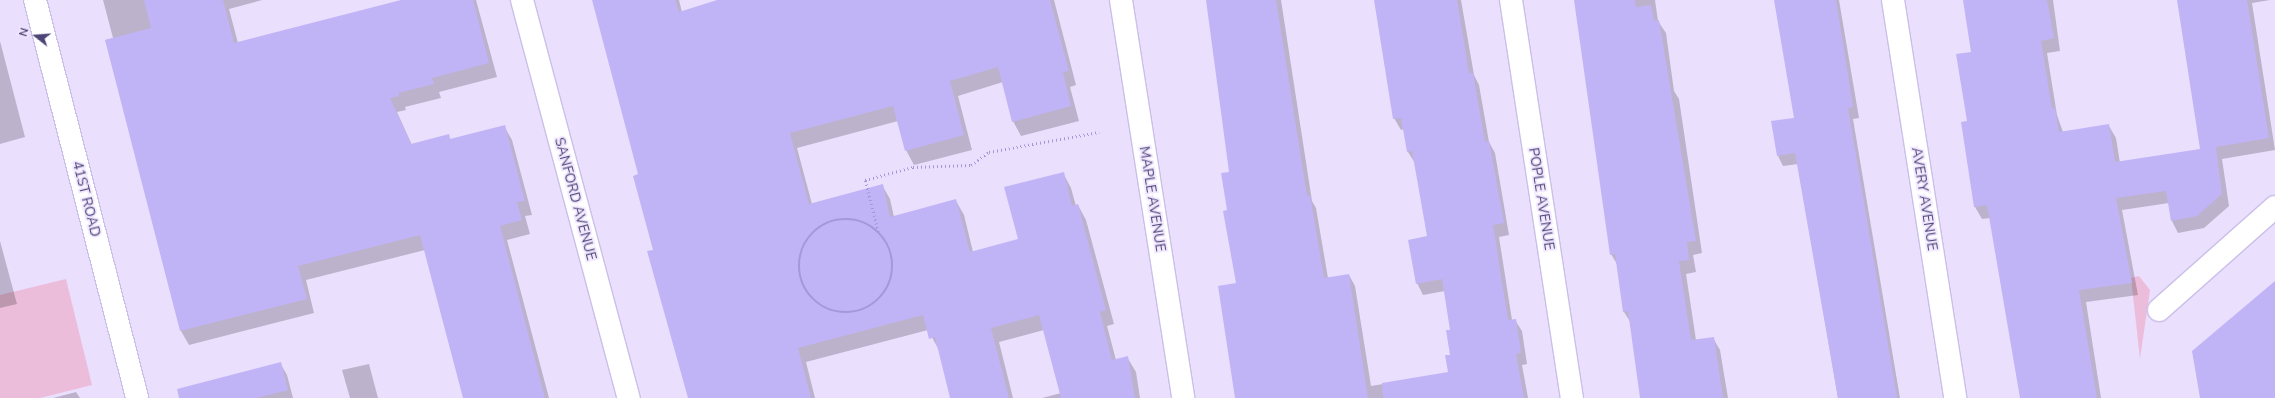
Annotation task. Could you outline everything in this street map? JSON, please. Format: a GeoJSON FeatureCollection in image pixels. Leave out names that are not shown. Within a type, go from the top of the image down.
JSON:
{"type":"FeatureCollection","features":[{"type":"Feature","properties":{"kind":"street","name":"41ST ROAD"},"geometry":{"type":"LineString","coordinates":[[35,0],[137,398]]}},
{"type":"Feature","properties":{"kind":"street","name":"SANFORD AVENUE"},"geometry":{"type":"LineString","coordinates":[[522,0],[629,398]]}},
{"type":"Feature","properties":{"kind":"street","name":"MAPLE AVENUE"},"geometry":{"type":"LineString","coordinates":[[1121,0],[1183,398]]}},
{"type":"Feature","properties":{"kind":"street","name":"POPLE AVENUE"},"geometry":{"type":"LineString","coordinates":[[1511,0],[1572,398]]}},
{"type":"Feature","properties":{"kind":"street","name":"AVERY AVENUE"},"geometry":{"type":"LineString","coordinates":[[1893,0],[1955,398]]}},
{"type":"Feature","properties":{"kind":"street"},"geometry":{"type":"LineString","coordinates":[[2160,310],[2275,207]]}},
{"type":"Feature","properties":{"kind":"path"},"geometry":{"type":"LineString","coordinates":[[878,232],[858,220],[843,219],[828,222],[814,230],[805,242],[799,257],[799,272],[803,288],[813,301],[826,309],[841,313],[857,312],[872,306],[883,295],[891,282],[893,266],[891,251],[878,232],[865,180],[913,167],[971,165],[989,152],[1099,132]]}},
{"type":"Feature","properties":{"kind":"shaded area"},"geometry":{"type":"Polygon","coordinates":[[[2139,276],[2150,290],[2140,359],[2131,278],[2139,276]]]}},
{"type":"Feature","properties":{"kind":"shaded area"},"geometry":{"type":"Polygon","coordinates":[[[66,279],[92,385],[40,398],[0,398],[0,295],[66,279]]]}},
{"type":"Feature","properties":{"kind":"building"},"geometry":{"type":"Polygon","coordinates":[[[144,0],[223,0],[234,43],[401,0],[473,0],[489,63],[432,78],[434,84],[398,93],[399,96],[390,98],[411,144],[449,134],[450,139],[505,125],[525,201],[517,202],[522,220],[500,226],[545,398],[463,398],[420,235],[298,266],[307,299],[180,331],[105,40],[151,28],[144,0]]]}},
{"type":"Feature","properties":{"kind":"building"},"geometry":{"type":"Polygon","coordinates":[[[592,0],[675,0],[679,12],[717,0],[1050,0],[1069,71],[1063,72],[1071,106],[1012,122],[998,67],[950,81],[964,135],[905,151],[893,106],[790,133],[809,204],[883,184],[890,217],[956,199],[970,252],[1018,239],[1004,187],[1064,172],[1072,206],[1078,204],[1106,310],[1100,312],[1112,360],[1128,356],[1135,398],[1061,398],[1039,315],[991,328],[1009,398],[950,398],[935,337],[929,339],[923,315],[798,348],[811,398],[688,398],[647,251],[653,250],[633,176],[638,174],[592,0]]]}},
{"type":"Feature","properties":{"kind":"building"},"geometry":{"type":"Polygon","coordinates":[[[1206,0],[1276,0],[1307,196],[1310,195],[1324,278],[1349,274],[1368,398],[1235,398],[1218,286],[1236,283],[1223,211],[1227,210],[1221,173],[1229,172],[1206,0]]]}},
{"type":"Feature","properties":{"kind":"building"},"geometry":{"type":"Polygon","coordinates":[[[1374,0],[1457,0],[1469,73],[1473,73],[1485,142],[1489,141],[1504,223],[1493,225],[1508,320],[1516,319],[1521,353],[1516,354],[1524,398],[1383,398],[1382,383],[1448,372],[1445,355],[1450,355],[1446,330],[1450,330],[1442,279],[1416,284],[1408,240],[1427,236],[1412,151],[1407,152],[1401,118],[1393,119],[1374,0]]]}},
{"type":"Feature","properties":{"kind":"building"},"geometry":{"type":"Polygon","coordinates":[[[1574,0],[1635,0],[1636,7],[1651,5],[1654,21],[1659,20],[1696,241],[1687,242],[1689,260],[1679,261],[1691,340],[1714,337],[1723,398],[1640,398],[1628,311],[1623,312],[1615,254],[1610,255],[1574,0]]]}},
{"type":"Feature","properties":{"kind":"building"},"geometry":{"type":"Polygon","coordinates":[[[1774,0],[1836,0],[1853,107],[1848,108],[1897,398],[1838,398],[1795,153],[1777,156],[1771,121],[1794,118],[1774,0]]]}},
{"type":"Feature","properties":{"kind":"building"},"geometry":{"type":"Polygon","coordinates":[[[1963,0],[2047,0],[2054,38],[2041,41],[2052,109],[2055,108],[2059,132],[2109,124],[2115,162],[2200,149],[2177,0],[2247,0],[2269,138],[2216,147],[2222,194],[2197,216],[2171,221],[2166,191],[2116,198],[2132,283],[2079,290],[2097,398],[2020,398],[1987,205],[1974,207],[1961,122],[1967,121],[1956,54],[1971,52],[1963,0]]]}},
{"type":"Feature","properties":{"kind":"building"},"geometry":{"type":"Polygon","coordinates":[[[2275,281],[2275,398],[2200,398],[2192,351],[2275,281]]]}},
{"type":"Feature","properties":{"kind":"building"},"geometry":{"type":"Polygon","coordinates":[[[281,362],[288,390],[257,398],[179,398],[177,389],[281,362]]]}}]}
